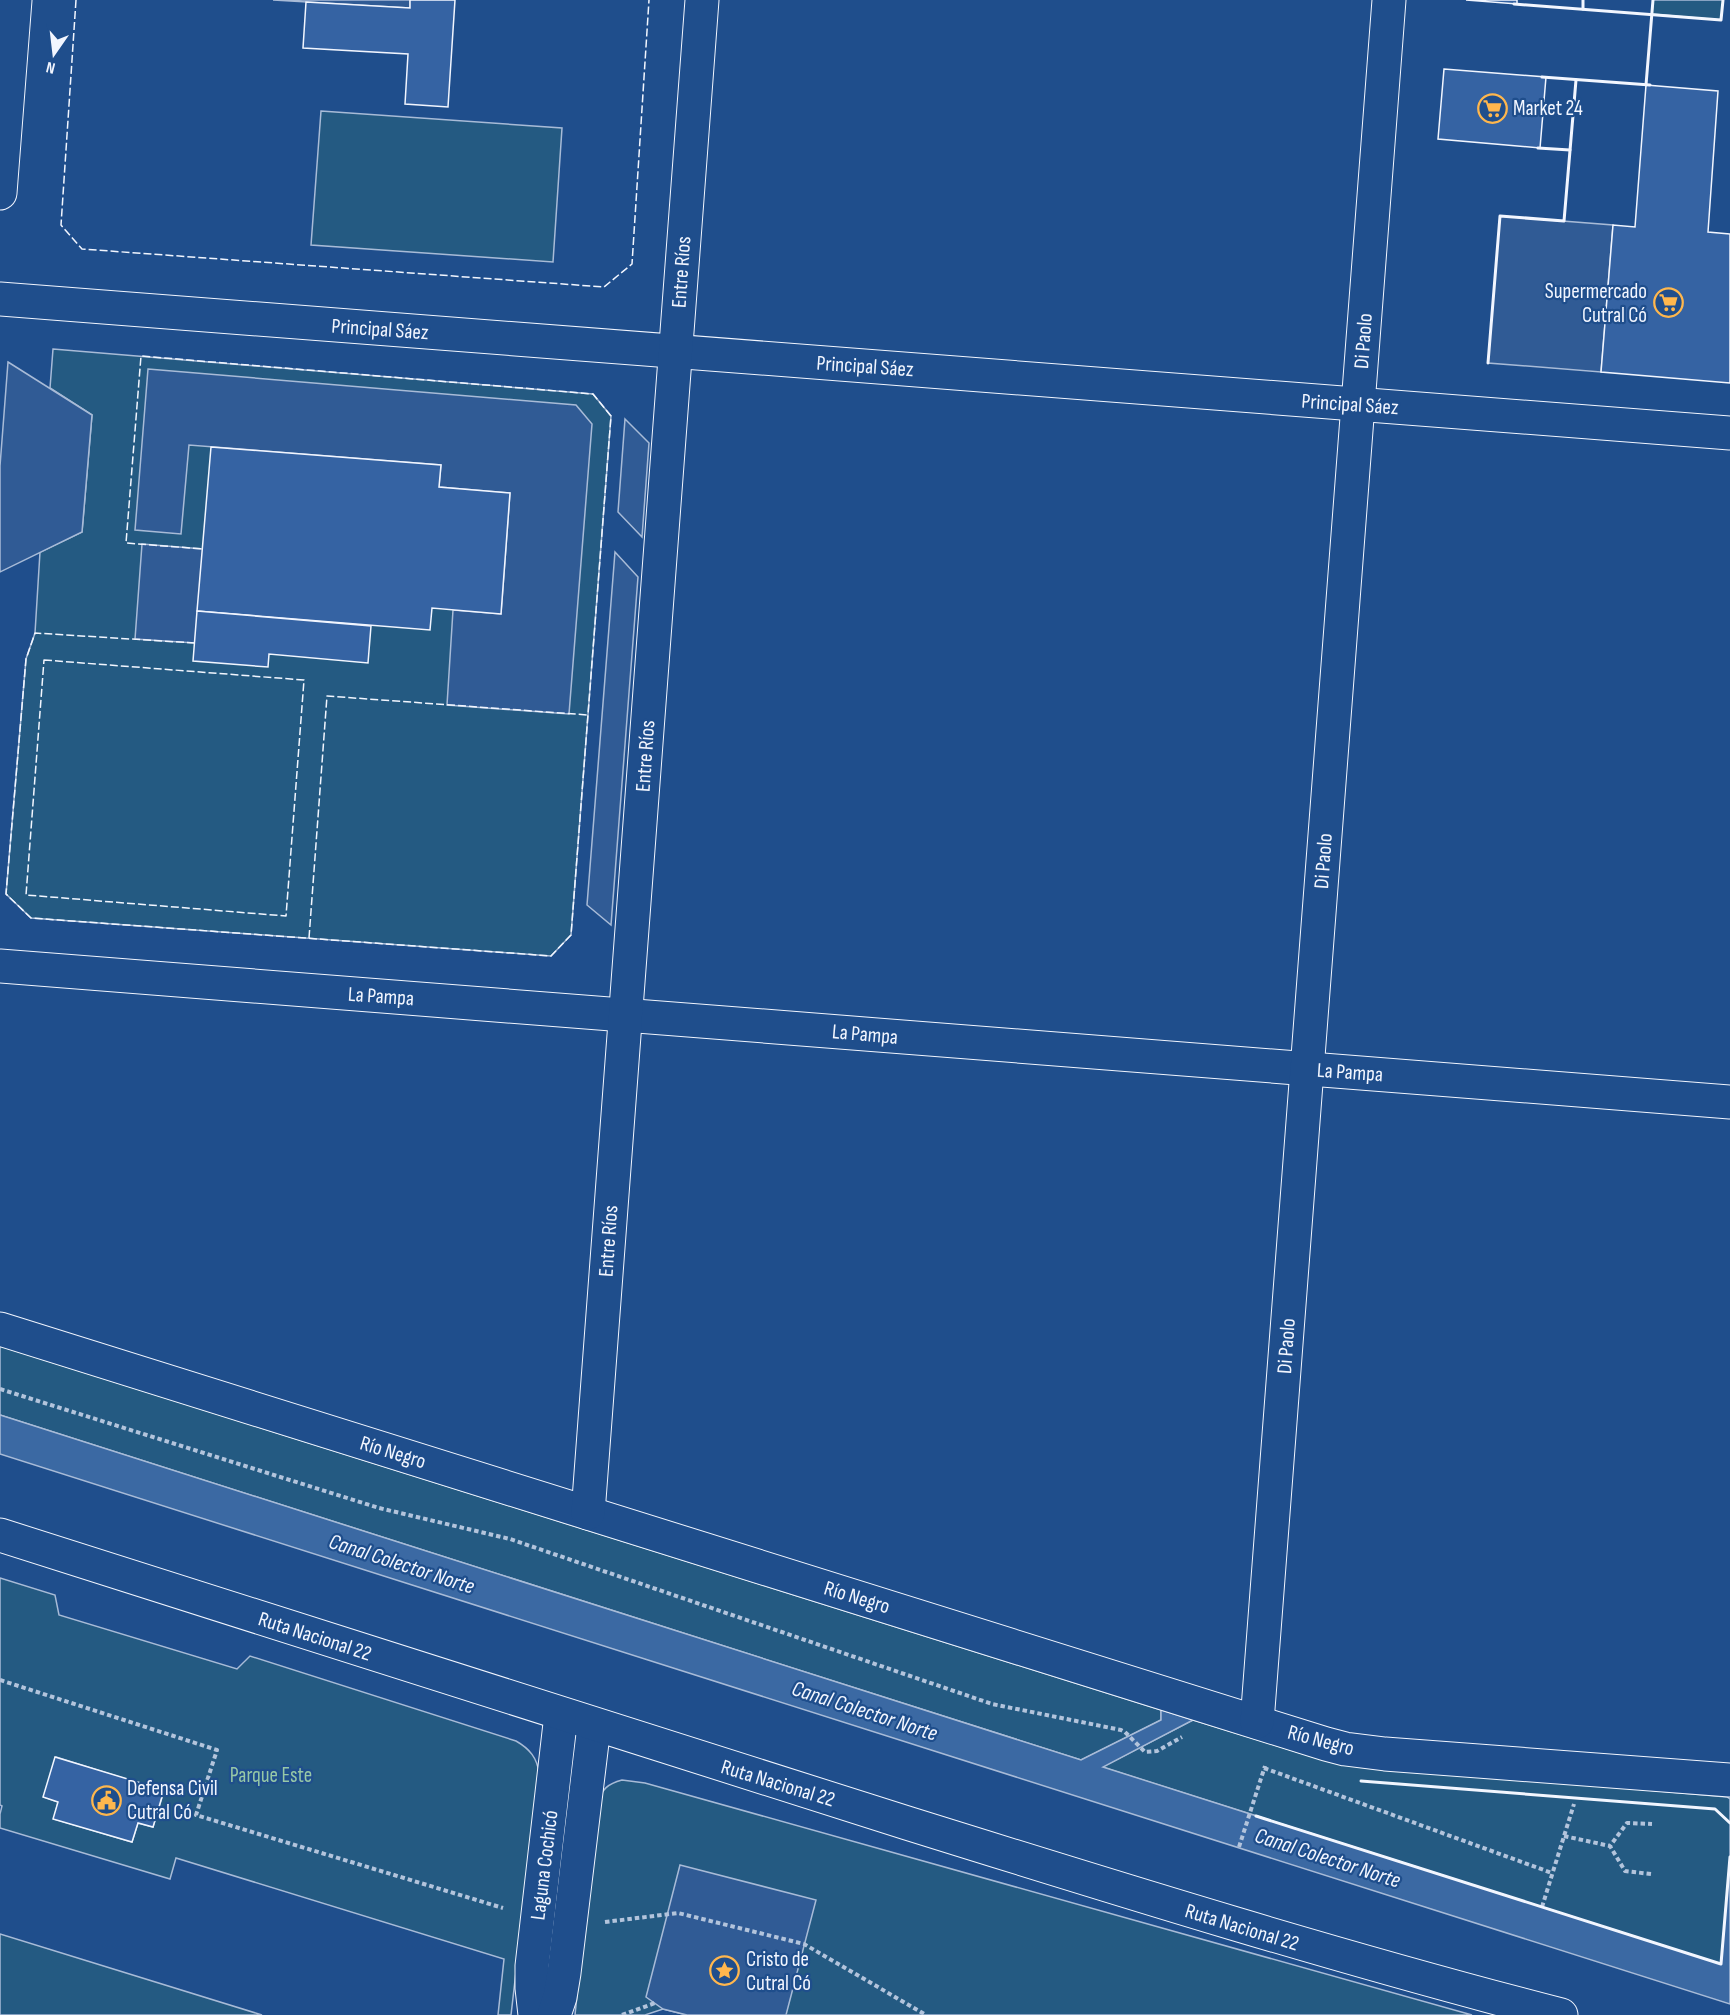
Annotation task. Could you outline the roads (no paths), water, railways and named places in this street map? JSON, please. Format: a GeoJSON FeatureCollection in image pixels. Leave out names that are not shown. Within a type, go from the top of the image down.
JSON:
{"type":"FeatureCollection","features":[{"type":"Feature","properties":{"kind":"main road"},"geometry":{"type":"LineString","coordinates":[[0,193],[15,0]]}},
{"type":"Feature","properties":{"kind":"main road","name":"Entre Ríos"},"geometry":{"type":"LineString","coordinates":[[588,1513],[702,0]]}},
{"type":"Feature","properties":{"kind":"main road","name":"Di Paolo"},"geometry":{"type":"LineString","coordinates":[[1257,1722],[1389,0]]}},
{"type":"Feature","properties":{"kind":"main road","name":"Principal Sáez"},"geometry":{"type":"LineString","coordinates":[[0,299],[1730,434]]}},
{"type":"Feature","properties":{"kind":"main road","name":"La Pampa"},"geometry":{"type":"LineString","coordinates":[[0,966],[1730,1102]]}},
{"type":"Feature","properties":{"kind":"main road","name":"Río Negro"},"geometry":{"type":"LineString","coordinates":[[0,1329],[1326,1744],[1365,1752],[1730,1780]]}},
{"type":"Feature","properties":{"kind":"main road","name":"Ruta Nacional 22"},"geometry":{"type":"LineString","coordinates":[[0,1535],[594,1726],[1298,1944],[1561,2015]]}},
{"type":"Feature","properties":{"kind":"main road","name":"Laguna Cochicó"},"geometry":{"type":"LineString","coordinates":[[535,2015],[532,1966],[561,1715]]}},
{"type":"Feature","properties":{"kind":"main road","name":"Laguna Cochicó"},"geometry":{"type":"LineString","coordinates":[[554,2015],[564,1973],[594,1726]]}},
{"type":"Feature","properties":{"kind":"water","name":"Canal Colector Norte"},"geometry":{"type":"Polygon","coordinates":[[[0,1415],[1081,1760],[1161,1720],[1161,1710],[1193,1720],[1103,1767],[1721,1964],[1730,1857],[1730,2004],[0,1454],[0,1415]]]}},
{"type":"Feature","properties":{"kind":"place","name":"Market 24"},"geometry":{"type":"Point","coordinates":[1492,108]}},
{"type":"Feature","properties":{"kind":"place","name":"Supermercado Cutral Có"},"geometry":{"type":"Point","coordinates":[1668,303]}},
{"type":"Feature","properties":{"kind":"place","name":"Defensa Civil Cutral Có"},"geometry":{"type":"Point","coordinates":[106,1800]}},
{"type":"Feature","properties":{"kind":"place","name":"Cristo de Cutral Có"},"geometry":{"type":"Point","coordinates":[725,1971]}},
{"type":"Feature","properties":{"kind":"park label","name":"Parque Este"},"geometry":{"type":"Point","coordinates":[271,1775]}}]}
